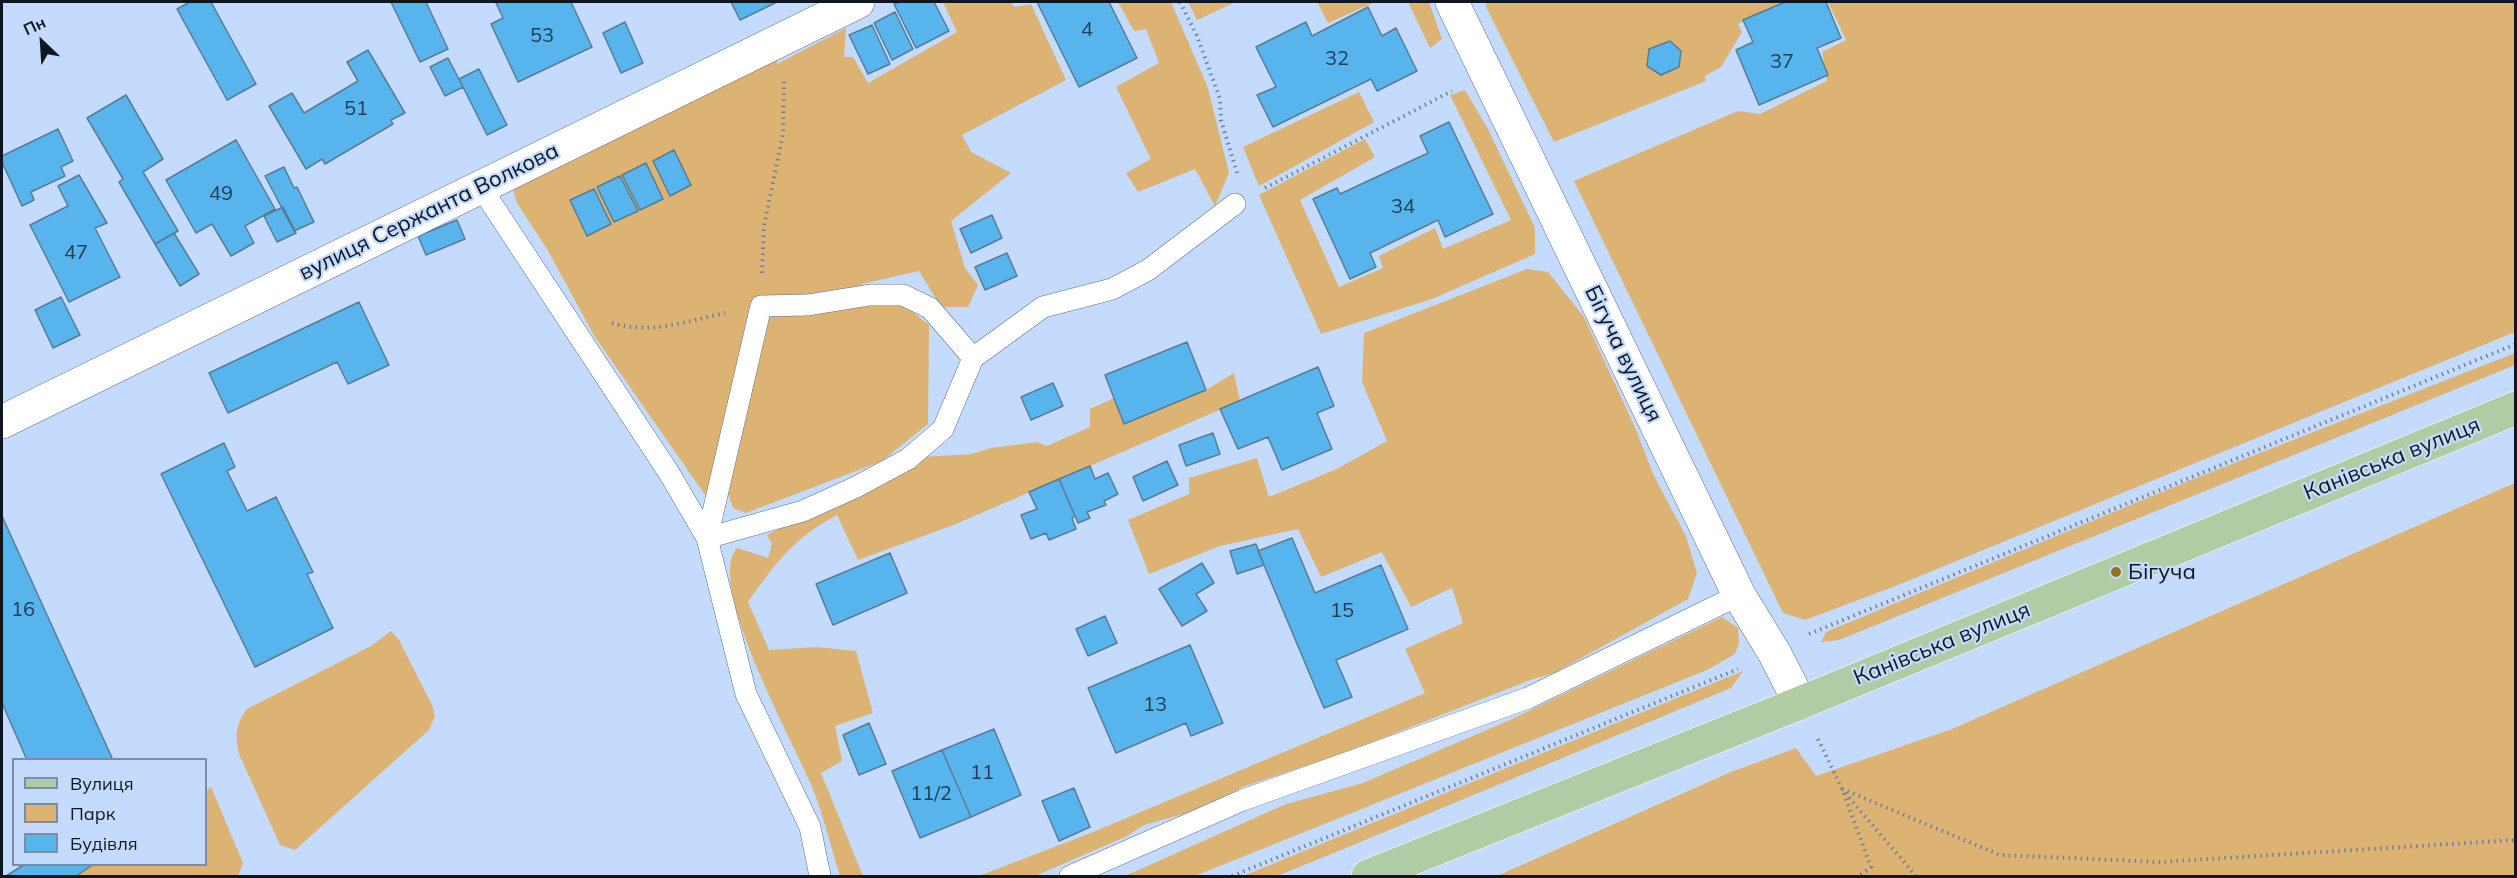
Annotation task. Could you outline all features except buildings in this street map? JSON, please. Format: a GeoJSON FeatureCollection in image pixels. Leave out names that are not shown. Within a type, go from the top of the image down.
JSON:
{"type":"FeatureCollection","features":[{"type":"Feature","properties":{"kind":"main road","name":"Канівська вулиця"},"geometry":{"type":"LineString","coordinates":[[1368,876],[1800,703],[2516,408]]}},
{"type":"Feature","properties":{"kind":"street","name":"вулиця Сержанта Волкова"},"geometry":{"type":"LineString","coordinates":[[2,422],[858,2]]}},
{"type":"Feature","properties":{"kind":"street","name":"Бігуча вулиця"},"geometry":{"type":"LineString","coordinates":[[1452,2],[1739,595],[1775,654],[1800,703]]}},
{"type":"Feature","properties":{"kind":"lane"},"geometry":{"type":"LineString","coordinates":[[480,186],[669,473],[706,538],[746,694],[810,827],[820,876]]}},
{"type":"Feature","properties":{"kind":"lane"},"geometry":{"type":"LineString","coordinates":[[706,538],[803,511],[856,487],[908,459],[943,429],[973,358],[1043,307],[1112,289],[1148,270],[1235,204]]}},
{"type":"Feature","properties":{"kind":"lane"},"geometry":{"type":"LineString","coordinates":[[706,538],[761,306],[808,305],[870,295],[903,295],[930,308],[973,358]]}},
{"type":"Feature","properties":{"kind":"lane"},"geometry":{"type":"LineString","coordinates":[[1070,876],[1243,800],[1528,698],[1739,595]]}},
{"type":"Feature","properties":{"kind":"path"},"geometry":{"type":"LineString","coordinates":[[1180,2],[1197,36],[1220,99],[1221,120],[1228,147],[1237,167],[1235,204]]}},
{"type":"Feature","properties":{"kind":"path"},"geometry":{"type":"LineString","coordinates":[[565,315],[601,320],[630,329],[662,328],[761,306],[764,226],[783,134],[786,36]]}},
{"type":"Feature","properties":{"kind":"path"},"geometry":{"type":"LineString","coordinates":[[1235,204],[1366,134],[1487,76]]}},
{"type":"Feature","properties":{"kind":"path"},"geometry":{"type":"LineString","coordinates":[[1232,876],[1775,654],[1814,630],[2516,344]]}},
{"type":"Feature","properties":{"kind":"path"},"geometry":{"type":"LineString","coordinates":[[1800,703],[1842,789],[1871,867],[1859,876]]}},
{"type":"Feature","properties":{"kind":"path"},"geometry":{"type":"LineString","coordinates":[[1842,789],[2000,855],[2160,862],[2516,840]]}},
{"type":"Feature","properties":{"kind":"path"},"geometry":{"type":"LineString","coordinates":[[1842,789],[1916,876]]}},
{"type":"Feature","properties":{"kind":"green space"},"geometry":{"type":"Polygon","coordinates":[[[943,2],[1011,2],[1014,7],[1031,4],[1066,80],[962,135],[971,152],[1011,173],[951,221],[965,268],[978,285],[968,307],[941,307],[919,271],[862,284],[842,307],[904,305],[929,325],[928,424],[882,461],[746,513],[733,508],[726,488],[710,502],[595,337],[547,249],[517,203],[512,186],[777,57],[777,64],[846,28],[844,57],[853,57],[868,83],[957,32],[943,2]]]}},
{"type":"Feature","properties":{"kind":"green space"},"geometry":{"type":"Polygon","coordinates":[[[1118,2],[1171,2],[1208,88],[1229,173],[1215,206],[1195,169],[1138,192],[1126,173],[1151,159],[1116,87],[1159,63],[1146,29],[1134,31],[1118,2]]]}},
{"type":"Feature","properties":{"kind":"green space"},"geometry":{"type":"Polygon","coordinates":[[[1188,2],[1236,2],[1197,20],[1188,2]]]}},
{"type":"Feature","properties":{"kind":"green space"},"geometry":{"type":"Polygon","coordinates":[[[1317,2],[1375,2],[1328,23],[1317,2]]]}},
{"type":"Feature","properties":{"kind":"green space"},"geometry":{"type":"Polygon","coordinates":[[[1408,2],[1429,2],[1442,39],[1430,48],[1408,2]]]}},
{"type":"Feature","properties":{"kind":"green space"},"geometry":{"type":"Polygon","coordinates":[[[1487,2],[1782,2],[1738,24],[1742,32],[1721,67],[1705,76],[1706,81],[1554,142],[1486,7],[1487,2]]]}},
{"type":"Feature","properties":{"kind":"green space"},"geometry":{"type":"Polygon","coordinates":[[[1828,2],[2515,2],[2515,332],[1893,587],[1805,620],[1783,613],[1574,181],[1738,111],[1760,114],[1827,81],[1822,52],[1846,40],[1828,2]]]}},
{"type":"Feature","properties":{"kind":"green space"},"geometry":{"type":"Polygon","coordinates":[[[1465,90],[1488,129],[1535,228],[1535,254],[1432,299],[1321,334],[1259,195],[1365,139],[1375,157],[1300,200],[1339,287],[1383,268],[1379,256],[1435,228],[1443,249],[1511,220],[1450,95],[1465,90]]]}},
{"type":"Feature","properties":{"kind":"green space"},"geometry":{"type":"Polygon","coordinates":[[[1359,92],[1374,122],[1259,186],[1243,147],[1359,92]]]}},
{"type":"Feature","properties":{"kind":"green space"},"geometry":{"type":"Polygon","coordinates":[[[1527,269],[1548,272],[1584,317],[1634,425],[1654,476],[1686,536],[1697,573],[1688,599],[1554,673],[1530,680],[1350,751],[1245,786],[1198,810],[1144,825],[1125,837],[1035,876],[979,876],[1093,832],[1425,693],[1405,649],[1463,623],[1452,588],[1411,607],[1382,552],[1321,577],[1298,529],[1220,546],[1149,574],[1128,520],[1189,494],[1189,478],[1257,458],[1269,497],[1337,469],[1387,441],[1362,382],[1364,333],[1527,269]]]}},
{"type":"Feature","properties":{"kind":"green space"},"geometry":{"type":"Polygon","coordinates":[[[2515,353],[2515,365],[1839,640],[1821,642],[1826,632],[2186,482],[2515,353]]]}},
{"type":"Feature","properties":{"kind":"green space"},"geometry":{"type":"Polygon","coordinates":[[[1234,373],[1240,401],[956,524],[858,560],[837,515],[808,533],[786,552],[748,602],[769,650],[816,647],[856,651],[873,713],[835,726],[842,761],[821,773],[863,876],[840,876],[813,789],[756,666],[742,629],[733,595],[730,567],[737,548],[768,558],[772,544],[767,535],[924,457],[971,454],[991,448],[1036,442],[1047,446],[1090,427],[1090,409],[1114,398],[1125,424],[1206,390],[1234,373]]]}},
{"type":"Feature","properties":{"kind":"green space"},"geometry":{"type":"Polygon","coordinates":[[[2515,483],[2515,876],[1497,876],[1731,772],[1796,748],[1816,776],[1952,729],[2515,483]]]}},
{"type":"Feature","properties":{"kind":"green space"},"geometry":{"type":"Polygon","coordinates":[[[1722,617],[1738,628],[1739,643],[1735,654],[1707,670],[1195,876],[1125,876],[1286,804],[1363,783],[1510,720],[1722,617]]]}},
{"type":"Feature","properties":{"kind":"green space"},"geometry":{"type":"Polygon","coordinates":[[[391,631],[399,640],[432,705],[435,716],[429,730],[295,850],[280,845],[239,754],[237,736],[240,720],[247,709],[371,646],[391,631]]]}},
{"type":"Feature","properties":{"kind":"green space"},"geometry":{"type":"Polygon","coordinates":[[[1743,671],[1731,688],[1341,850],[1277,876],[1243,876],[1743,671]]]}},
{"type":"Feature","properties":{"kind":"green space"},"geometry":{"type":"Polygon","coordinates":[[[211,787],[243,863],[238,876],[76,876],[92,866],[207,866],[207,790],[211,787]]]}},
{"type":"Feature","properties":{"kind":"place","name":"Бігуча"},"geometry":{"type":"Point","coordinates":[2116,572]}}]}
